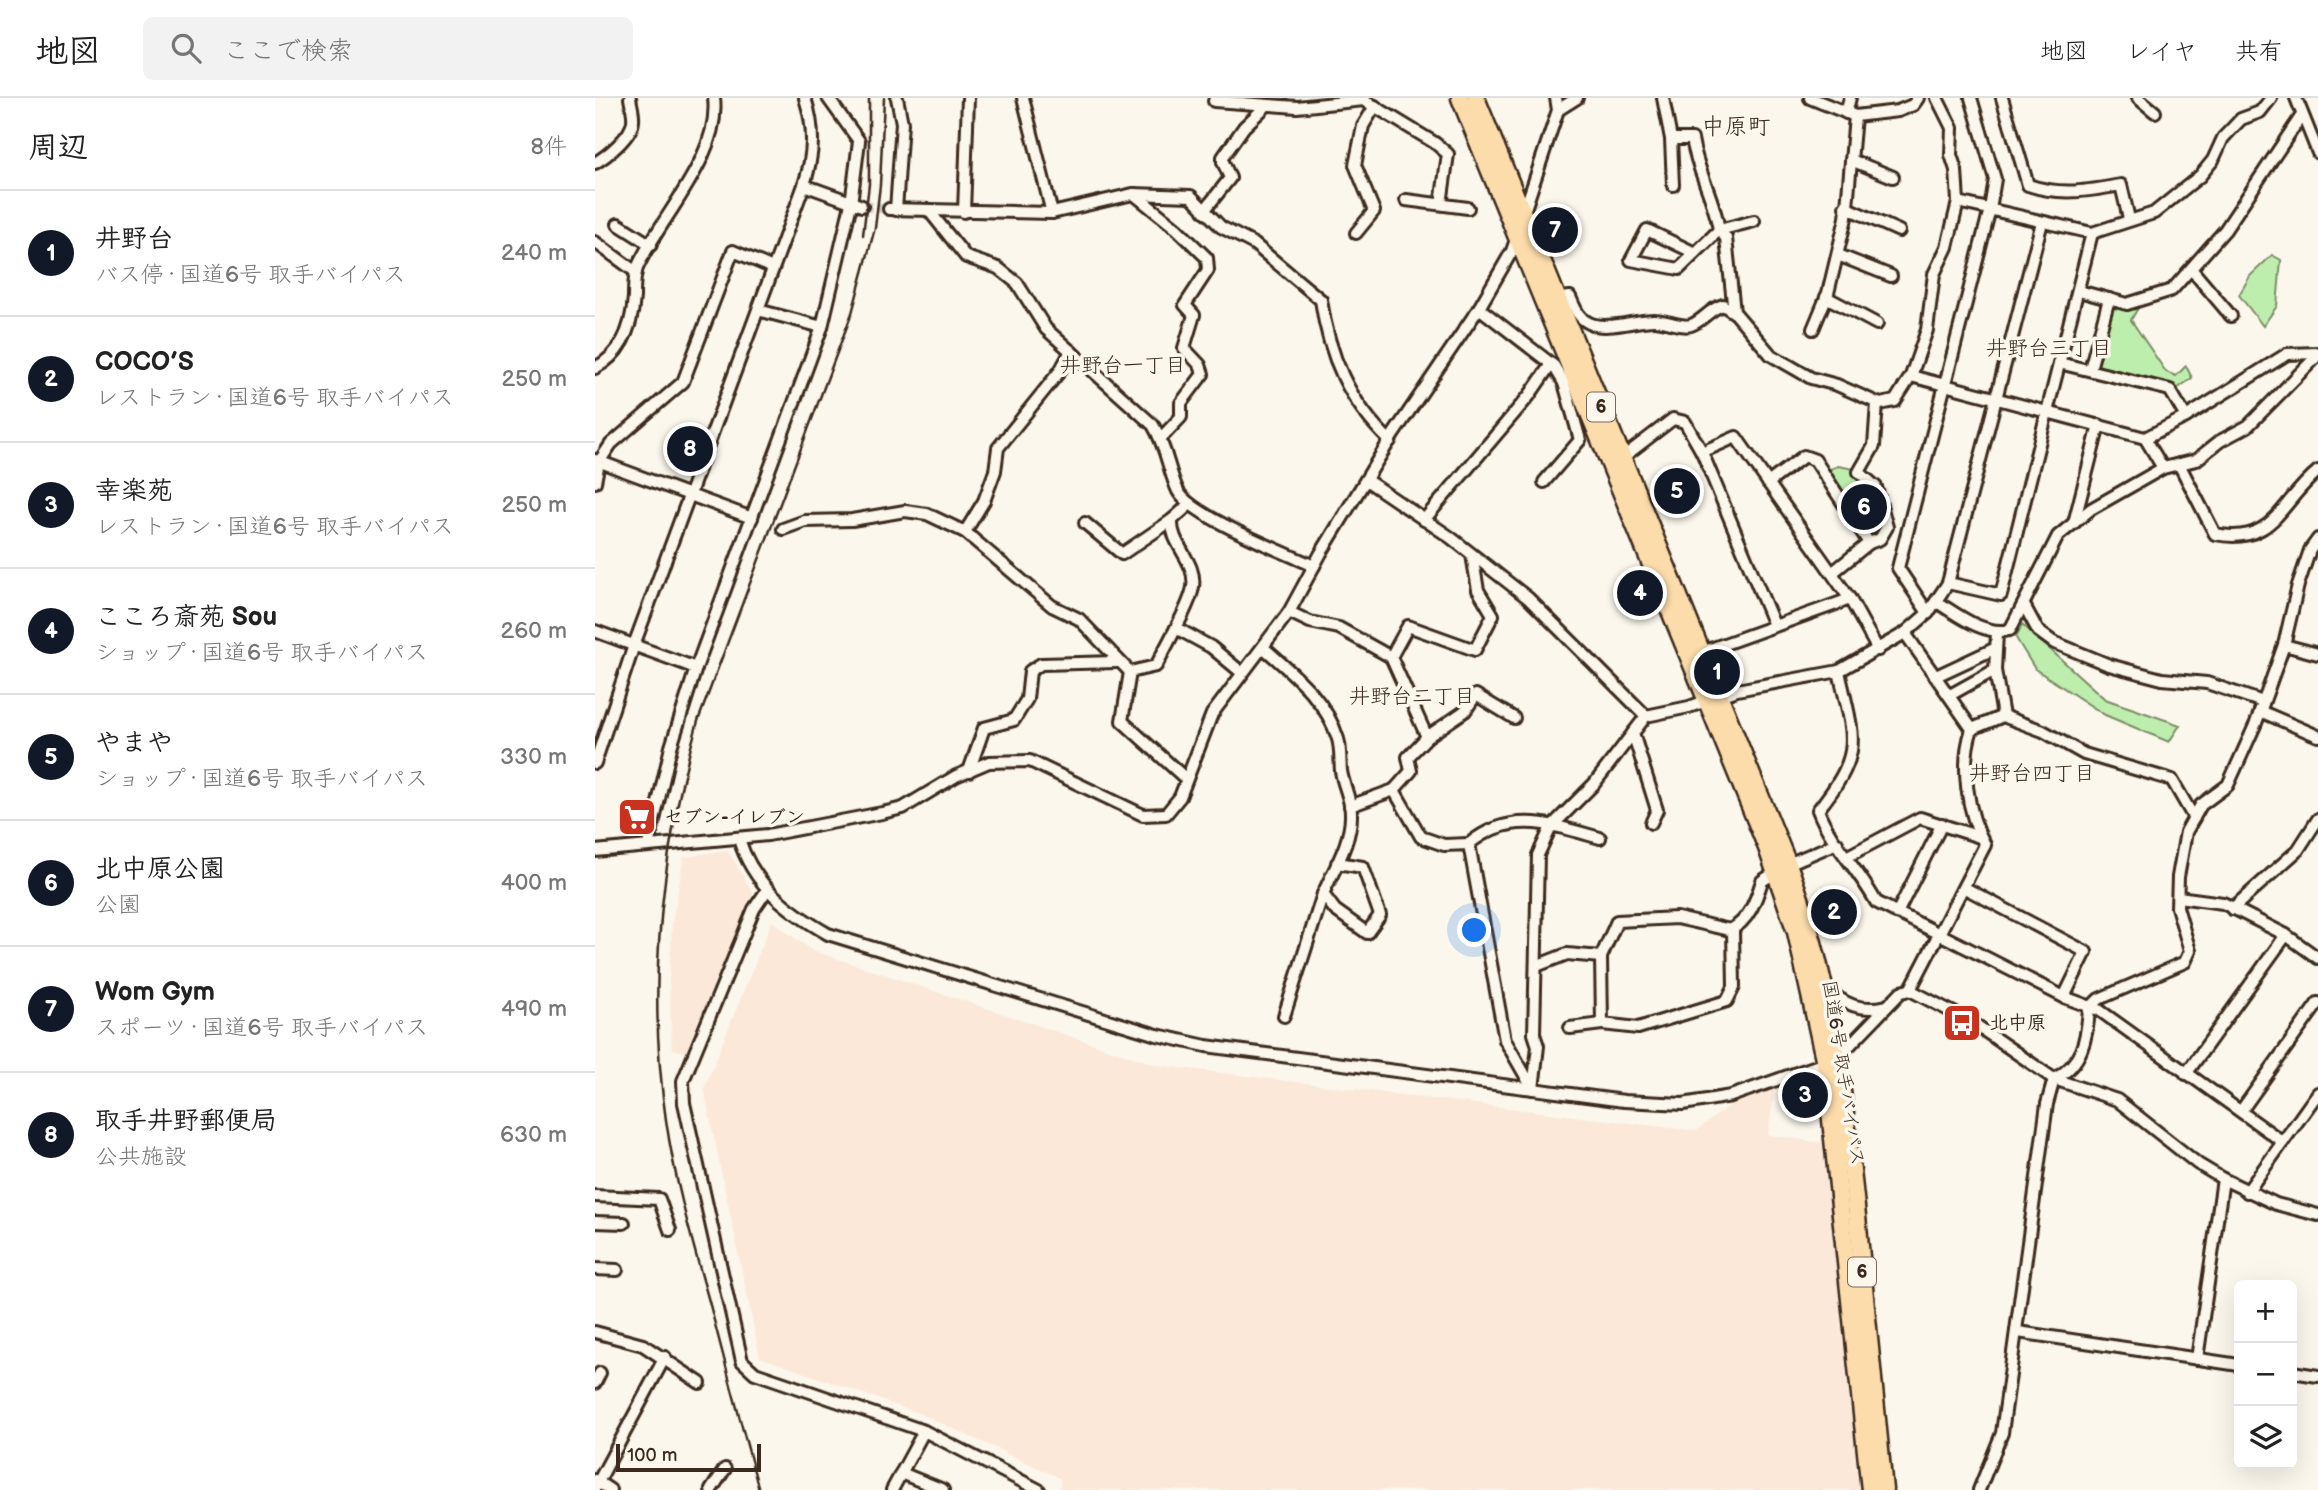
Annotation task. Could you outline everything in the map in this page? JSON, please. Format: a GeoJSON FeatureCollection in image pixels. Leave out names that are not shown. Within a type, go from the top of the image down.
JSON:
{"type":"FeatureCollection","features":[{"type":"Feature","properties":{"kind":"highway","name":"国道6号 取手バイパス"},"geometry":{"type":"LineString","coordinates":[[1461,98],[1517,237],[1569,382],[1713,698],[1782,868],[1807,917],[1826,986],[1870,1490]]}},
{"type":"Feature","properties":{"kind":"highway","name":"国道6号 取手バイパス"},"geometry":{"type":"LineString","coordinates":[[1476,98],[1702,652],[1713,698]]}},
{"type":"Feature","properties":{"kind":"highway","name":"国道6号 取手バイパス"},"geometry":{"type":"LineString","coordinates":[[1782,868],[1831,1059],[1884,1490]]}},
{"type":"Feature","properties":{"kind":"street"},"geometry":{"type":"LineString","coordinates":[[595,163],[629,132],[633,122],[630,98]]}},
{"type":"Feature","properties":{"kind":"street"},"geometry":{"type":"LineString","coordinates":[[595,368],[608,361],[625,338],[633,316],[636,272],[704,152],[716,113],[713,98]]}},
{"type":"Feature","properties":{"kind":"street"},"geometry":{"type":"LineString","coordinates":[[595,763],[634,646],[804,185],[814,143],[813,126],[805,98]]}},
{"type":"Feature","properties":{"kind":"street"},"geometry":{"type":"LineString","coordinates":[[648,846],[671,747],[696,668],[822,327],[856,205],[859,141],[828,98]]}},
{"type":"Feature","properties":{"kind":"street"},"geometry":{"type":"LineString","coordinates":[[897,98],[902,123],[893,210],[1052,213],[1133,194],[1191,196],[1221,227],[1254,244],[1321,300],[1325,331],[1335,364],[1364,416],[1389,441]]}},
{"type":"Feature","properties":{"kind":"street"},"geometry":{"type":"LineString","coordinates":[[964,212],[968,98]]}},
{"type":"Feature","properties":{"kind":"street"},"geometry":{"type":"LineString","coordinates":[[1023,98],[1052,213]]}},
{"type":"Feature","properties":{"kind":"street"},"geometry":{"type":"LineString","coordinates":[[595,851],[739,839],[903,808],[989,762],[1030,761],[1143,816],[1166,814],[1180,797],[1212,714],[1241,672],[1264,648],[1289,612],[1389,441],[1479,308],[1517,237],[1557,104],[1577,98]]}},
{"type":"Feature","properties":{"kind":"street"},"geometry":{"type":"LineString","coordinates":[[1663,98],[1671,139],[1673,185]]}},
{"type":"Feature","properties":{"kind":"street"},"geometry":{"type":"LineString","coordinates":[[1810,98],[1851,114],[1898,111],[1913,105],[1918,98]]}},
{"type":"Feature","properties":{"kind":"street"},"geometry":{"type":"LineString","coordinates":[[1813,330],[1838,254],[1851,159],[1850,98]]}},
{"type":"Feature","properties":{"kind":"street"},"geometry":{"type":"LineString","coordinates":[[1557,299],[1570,298],[1580,319],[1593,326],[1673,320],[1682,327],[1690,326],[1713,308],[1723,306],[1734,312],[1771,355],[1811,378],[1836,385],[1877,403],[1895,401],[1911,376],[1927,330],[1934,274],[1947,247],[1958,202],[1956,170],[1951,155],[1952,128],[1937,98]]}},
{"type":"Feature","properties":{"kind":"street"},"geometry":{"type":"LineString","coordinates":[[1929,614],[1898,568],[1990,209],[1995,179],[1971,98]]}},
{"type":"Feature","properties":{"kind":"street"},"geometry":{"type":"LineString","coordinates":[[2002,98],[2028,185],[2045,191],[2082,192],[2121,185],[2129,219]]}},
{"type":"Feature","properties":{"kind":"street"},"geometry":{"type":"LineString","coordinates":[[2138,98],[2155,112]]}},
{"type":"Feature","properties":{"kind":"street"},"geometry":{"type":"LineString","coordinates":[[1958,202],[2092,233],[2154,213],[2177,197],[2213,160],[2223,138],[2241,119],[2260,112],[2271,98]]}},
{"type":"Feature","properties":{"kind":"street"},"geometry":{"type":"LineString","coordinates":[[2296,98],[2318,153]]}},
{"type":"Feature","properties":{"kind":"street"},"geometry":{"type":"LineString","coordinates":[[1214,101],[1297,107],[1364,100],[1448,154],[1441,204]]}},
{"type":"Feature","properties":{"kind":"street"},"geometry":{"type":"LineString","coordinates":[[1204,211],[1230,178],[1223,162],[1230,145],[1266,106]]}},
{"type":"Feature","properties":{"kind":"street"},"geometry":{"type":"LineString","coordinates":[[1356,233],[1374,211],[1355,165],[1363,126],[1375,106]]}},
{"type":"Feature","properties":{"kind":"street"},"geometry":{"type":"LineString","coordinates":[[2079,291],[2127,304],[2172,290],[2225,230],[2302,115]]}},
{"type":"Feature","properties":{"kind":"street"},"geometry":{"type":"LineString","coordinates":[[1671,139],[1692,139],[1696,167],[1715,208],[1719,230],[1727,238],[1734,312]]}},
{"type":"Feature","properties":{"kind":"street"},"geometry":{"type":"LineString","coordinates":[[1851,159],[1893,177]]}},
{"type":"Feature","properties":{"kind":"street"},"geometry":{"type":"LineString","coordinates":[[804,185],[856,205]]}},
{"type":"Feature","properties":{"kind":"street"},"geometry":{"type":"LineString","coordinates":[[1133,194],[1176,228],[1207,258],[1208,270],[1185,305],[1194,315],[1184,348],[1200,365],[1203,374],[1181,402],[1181,417],[1161,438]]}},
{"type":"Feature","properties":{"kind":"street"},"geometry":{"type":"LineString","coordinates":[[1406,200],[1468,208]]}},
{"type":"Feature","properties":{"kind":"street"},"geometry":{"type":"LineString","coordinates":[[1845,207],[1899,231]]}},
{"type":"Feature","properties":{"kind":"street"},"geometry":{"type":"LineString","coordinates":[[930,212],[966,257],[998,268],[1017,283],[1046,329],[1153,425],[1161,438],[1178,491],[1189,504],[1314,566]]}},
{"type":"Feature","properties":{"kind":"street"},"geometry":{"type":"LineString","coordinates":[[1695,253],[1647,230],[1631,260],[1679,269],[1719,230],[1754,221]]}},
{"type":"Feature","properties":{"kind":"street"},"geometry":{"type":"LineString","coordinates":[[1532,1089],[1538,1046],[1534,1034],[1538,855],[1553,825],[1594,783],[1646,716],[1713,698],[1839,671],[1905,634],[1929,614],[1948,583],[2042,222]]}},
{"type":"Feature","properties":{"kind":"street"},"geometry":{"type":"LineString","coordinates":[[618,224],[651,245]]}},
{"type":"Feature","properties":{"kind":"street"},"geometry":{"type":"LineString","coordinates":[[1948,583],[2001,595],[2092,233]]}},
{"type":"Feature","properties":{"kind":"street"},"geometry":{"type":"LineString","coordinates":[[595,242],[636,272]]}},
{"type":"Feature","properties":{"kind":"street"},"geometry":{"type":"LineString","coordinates":[[595,482],[597,461],[611,444],[683,382],[733,251],[773,268]]}},
{"type":"Feature","properties":{"kind":"street"},"geometry":{"type":"LineString","coordinates":[[1838,254],[1891,276]]}},
{"type":"Feature","properties":{"kind":"street"},"geometry":{"type":"LineString","coordinates":[[2192,270],[2231,316]]}},
{"type":"Feature","properties":{"kind":"street"},"geometry":{"type":"LineString","coordinates":[[1826,297],[1877,324]]}},
{"type":"Feature","properties":{"kind":"street"},"geometry":{"type":"LineString","coordinates":[[2090,369],[2109,299]]}},
{"type":"Feature","properties":{"kind":"street"},"geometry":{"type":"LineString","coordinates":[[1479,308],[1551,364],[1569,382],[1580,440],[1543,482]]}},
{"type":"Feature","properties":{"kind":"street"},"geometry":{"type":"LineString","coordinates":[[758,310],[822,327]]}},
{"type":"Feature","properties":{"kind":"street"},"geometry":{"type":"LineString","coordinates":[[965,532],[984,501],[995,471],[998,448],[1061,371],[1071,351]]}},
{"type":"Feature","properties":{"kind":"street"},"geometry":{"type":"LineString","coordinates":[[2145,438],[2287,354],[2318,354]]}},
{"type":"Feature","properties":{"kind":"street"},"geometry":{"type":"LineString","coordinates":[[1937,602],[1970,622],[1997,633],[2010,630],[2058,536],[2091,509],[2164,468],[2196,460],[2220,441],[2248,426],[2318,354]]}},
{"type":"Feature","properties":{"kind":"street"},"geometry":{"type":"LineString","coordinates":[[2059,363],[2170,390],[2186,416]]}},
{"type":"Feature","properties":{"kind":"street"},"geometry":{"type":"LineString","coordinates":[[1424,520],[1529,396],[1551,364]]}},
{"type":"Feature","properties":{"kind":"street"},"geometry":{"type":"LineString","coordinates":[[1911,376],[2145,438],[2164,468]]}},
{"type":"Feature","properties":{"kind":"street"},"geometry":{"type":"LineString","coordinates":[[1832,573],[1870,543],[1880,539],[1887,527],[1876,486],[1859,472],[1874,446],[1877,403]]}},
{"type":"Feature","properties":{"kind":"street"},"geometry":{"type":"LineString","coordinates":[[1622,458],[1673,419],[1685,422],[1702,452],[1774,625]]}},
{"type":"Feature","properties":{"kind":"street"},"geometry":{"type":"LineString","coordinates":[[2074,523],[2099,425]]}},
{"type":"Feature","properties":{"kind":"street"},"geometry":{"type":"LineString","coordinates":[[1702,452],[1736,437],[1850,599],[1878,650]]}},
{"type":"Feature","properties":{"kind":"street"},"geometry":{"type":"LineString","coordinates":[[1768,482],[1804,456],[1815,460],[1870,543]]}},
{"type":"Feature","properties":{"kind":"street"},"geometry":{"type":"LineString","coordinates":[[597,461],[752,517]]}},
{"type":"Feature","properties":{"kind":"street"},"geometry":{"type":"LineString","coordinates":[[2179,464],[2215,534],[2243,538],[2266,527],[2318,471]]}},
{"type":"Feature","properties":{"kind":"street"},"geometry":{"type":"LineString","coordinates":[[1366,480],[1472,555],[1537,606],[1646,716]]}},
{"type":"Feature","properties":{"kind":"street"},"geometry":{"type":"LineString","coordinates":[[1085,523],[1122,554],[1172,520],[1189,504]]}},
{"type":"Feature","properties":{"kind":"street"},"geometry":{"type":"LineString","coordinates":[[783,529],[805,521],[852,520],[905,511],[926,514],[965,532],[1052,606],[1079,619],[1129,672]]}},
{"type":"Feature","properties":{"kind":"street"},"geometry":{"type":"LineString","coordinates":[[1129,672],[1156,666],[1177,628],[1193,587],[1192,568],[1171,531],[1172,520]]}},
{"type":"Feature","properties":{"kind":"street"},"geometry":{"type":"LineString","coordinates":[[2089,1009],[2114,991],[2185,962],[2190,951],[2177,907],[2178,877],[2186,832],[2201,805],[2228,785],[2262,707],[2284,645],[2298,585],[2310,550],[2318,539]]}},
{"type":"Feature","properties":{"kind":"street"},"geometry":{"type":"LineString","coordinates":[[1391,657],[1408,626],[1475,650],[1493,615],[1478,590],[1472,555]]}},
{"type":"Feature","properties":{"kind":"street"},"geometry":{"type":"LineString","coordinates":[[1702,652],[1850,599]]}},
{"type":"Feature","properties":{"kind":"street"},"geometry":{"type":"LineString","coordinates":[[2024,605],[2038,631],[2053,642],[2109,665],[2162,679],[2207,683],[2318,736]]}},
{"type":"Feature","properties":{"kind":"street"},"geometry":{"type":"LineString","coordinates":[[1289,612],[1310,622],[1339,628],[1391,657],[1427,737]]}},
{"type":"Feature","properties":{"kind":"street"},"geometry":{"type":"LineString","coordinates":[[1177,628],[1211,647],[1241,672]]}},
{"type":"Feature","properties":{"kind":"street"},"geometry":{"type":"LineString","coordinates":[[595,631],[696,668]]}},
{"type":"Feature","properties":{"kind":"street"},"geometry":{"type":"LineString","coordinates":[[1997,633],[1995,670],[2003,716]]}},
{"type":"Feature","properties":{"kind":"street"},"geometry":{"type":"LineString","coordinates":[[1905,634],[1972,729]]}},
{"type":"Feature","properties":{"kind":"street"},"geometry":{"type":"LineString","coordinates":[[2284,645],[2318,654]]}},
{"type":"Feature","properties":{"kind":"street"},"geometry":{"type":"LineString","coordinates":[[1264,648],[1305,685],[1328,713],[1339,741],[1341,773],[1350,806],[1346,844],[1323,894],[1285,1016]]}},
{"type":"Feature","properties":{"kind":"street"},"geometry":{"type":"LineString","coordinates":[[1936,676],[1996,648]]}},
{"type":"Feature","properties":{"kind":"street"},"geometry":{"type":"LineString","coordinates":[[969,771],[984,728],[1014,720],[1027,699],[1030,671],[1041,664],[1117,662]]}},
{"type":"Feature","properties":{"kind":"street"},"geometry":{"type":"LineString","coordinates":[[1949,695],[1995,670]]}},
{"type":"Feature","properties":{"kind":"street"},"geometry":{"type":"LineString","coordinates":[[1839,671],[1851,727],[1853,756],[1841,782],[1818,810],[1876,902],[2064,997],[2089,1009],[2099,1010],[2283,1142]]}},
{"type":"Feature","properties":{"kind":"street"},"geometry":{"type":"LineString","coordinates":[[1129,672],[1122,721],[1186,779]]}},
{"type":"Feature","properties":{"kind":"street"},"geometry":{"type":"LineString","coordinates":[[1350,806],[1394,790],[1411,771],[1408,757],[1427,737],[1465,711],[1476,695],[1514,718]]}},
{"type":"Feature","properties":{"kind":"street"},"geometry":{"type":"LineString","coordinates":[[1909,990],[1965,888],[1985,845],[1980,837],[1968,785],[1965,749],[1972,729],[2003,716],[2043,731],[2084,754],[2172,780],[2194,818]]}},
{"type":"Feature","properties":{"kind":"street"},"geometry":{"type":"LineString","coordinates":[[1633,733],[1657,810],[1651,823]]}},
{"type":"Feature","properties":{"kind":"street"},"geometry":{"type":"LineString","coordinates":[[1394,790],[1421,837],[1444,845],[1469,844],[1481,834],[1505,823],[1553,825],[1600,838]]}},
{"type":"Feature","properties":{"kind":"street"},"geometry":{"type":"LineString","coordinates":[[1848,856],[1920,818],[1980,837]]}},
{"type":"Feature","properties":{"kind":"street"},"geometry":{"type":"LineString","coordinates":[[2232,909],[2298,850],[2318,819]]}},
{"type":"Feature","properties":{"kind":"street"},"geometry":{"type":"LineString","coordinates":[[1897,913],[1942,824]]}},
{"type":"Feature","properties":{"kind":"street"},"geometry":{"type":"LineString","coordinates":[[739,839],[752,870],[767,890],[803,920],[828,934],[1178,1041],[1624,1101],[1683,1104],[1731,1096],[1831,1059],[1901,992],[1909,990],[1973,1023],[2054,1079],[2117,1100],[2198,1164],[2223,1179],[2247,1192],[2318,1215]]}},
{"type":"Feature","properties":{"kind":"street"},"geometry":{"type":"LineString","coordinates":[[1469,844],[1505,1040],[1532,1089]]}},
{"type":"Feature","properties":{"kind":"street"},"geometry":{"type":"LineString","coordinates":[[1570,1028],[1602,1024],[1638,1028],[1727,1001],[1734,987],[1733,929],[1755,904],[1762,881],[1782,868],[1837,844]]}},
{"type":"Feature","properties":{"kind":"street"},"geometry":{"type":"LineString","coordinates":[[1323,894],[1335,910],[1367,933],[1380,915],[1363,867],[1337,863]]}},
{"type":"Feature","properties":{"kind":"street"},"geometry":{"type":"LineString","coordinates":[[1965,888],[2086,952],[2064,997]]}},
{"type":"Feature","properties":{"kind":"street"},"geometry":{"type":"LineString","coordinates":[[767,890],[754,909],[683,1081],[684,1103],[742,1361],[755,1373],[923,1431],[1039,1490]]}},
{"type":"Feature","properties":{"kind":"street"},"geometry":{"type":"LineString","coordinates":[[2178,897],[2223,903],[2286,935],[2318,958]]}},
{"type":"Feature","properties":{"kind":"street"},"geometry":{"type":"LineString","coordinates":[[1602,1024],[1601,957],[1617,921],[1677,918],[1733,929]]}},
{"type":"Feature","properties":{"kind":"street"},"geometry":{"type":"LineString","coordinates":[[2186,1074],[2286,935]]}},
{"type":"Feature","properties":{"kind":"street"},"geometry":{"type":"LineString","coordinates":[[1536,965],[1567,954],[1601,957]]}},
{"type":"Feature","properties":{"kind":"street"},"geometry":{"type":"LineString","coordinates":[[1826,986],[1838,999],[1853,1006],[1874,1009],[1887,1006]]}},
{"type":"Feature","properties":{"kind":"street"},"geometry":{"type":"LineString","coordinates":[[2241,1111],[2318,1003]]}},
{"type":"Feature","properties":{"kind":"street"},"geometry":{"type":"LineString","coordinates":[[1979,1490],[2002,1433],[2018,1332],[2047,1104],[2054,1079],[2070,1070],[2078,1059],[2088,1028],[2089,1009]]}},
{"type":"Feature","properties":{"kind":"street"},"geometry":{"type":"LineString","coordinates":[[2247,1192],[2318,1093]]}},
{"type":"Feature","properties":{"kind":"street"},"geometry":{"type":"LineString","coordinates":[[2197,1359],[2223,1179]]}},
{"type":"Feature","properties":{"kind":"street"},"geometry":{"type":"LineString","coordinates":[[595,1196],[659,1199],[670,1230]]}},
{"type":"Feature","properties":{"kind":"street"},"geometry":{"type":"LineString","coordinates":[[595,1222],[624,1223]]}},
{"type":"Feature","properties":{"kind":"street"},"geometry":{"type":"LineString","coordinates":[[595,1269],[617,1270]]}},
{"type":"Feature","properties":{"kind":"street"},"geometry":{"type":"LineString","coordinates":[[595,1332],[643,1345],[700,1382]]}},
{"type":"Feature","properties":{"kind":"street"},"geometry":{"type":"LineString","coordinates":[[2018,1332],[2234,1364]]}},
{"type":"Feature","properties":{"kind":"street"},"geometry":{"type":"LineString","coordinates":[[610,1490],[596,1483],[665,1357]]}},
{"type":"Feature","properties":{"kind":"street"},"geometry":{"type":"LineString","coordinates":[[2297,1374],[2318,1376]]}},
{"type":"Feature","properties":{"kind":"street"},"geometry":{"type":"LineString","coordinates":[[892,1490],[923,1431]]}},
{"type":"Feature","properties":{"kind":"street"},"geometry":{"type":"LineString","coordinates":[[711,1490],[725,1469]]}},
{"type":"Feature","properties":{"kind":"street"},"geometry":{"type":"LineString","coordinates":[[901,1473],[943,1490]]}},
{"type":"Feature","properties":{"kind":"shaded area"},"geometry":{"type":"Polygon","coordinates":[[[728,850],[753,893],[686,1052],[672,1049],[669,982],[672,924],[684,857],[728,850]]]}},
{"type":"Feature","properties":{"kind":"shaded area"},"geometry":{"type":"Polygon","coordinates":[[[772,921],[811,950],[1157,1065],[1696,1131],[1734,1102],[1775,1088],[1768,1135],[1824,1143],[1860,1490],[1060,1490],[1060,1478],[926,1416],[760,1357],[704,1089],[772,921]]]}},
{"type":"Feature","properties":{"kind":"green space"},"geometry":{"type":"Polygon","coordinates":[[[2272,255],[2281,260],[2277,306],[2263,326],[2239,295],[2250,276],[2272,255]]]}},
{"type":"Feature","properties":{"kind":"green space"},"geometry":{"type":"Polygon","coordinates":[[[2148,291],[2131,320],[2166,372],[2176,376],[2186,366],[2192,378],[2177,389],[2095,366],[2114,304],[2148,291]]]}},
{"type":"Feature","properties":{"kind":"green space"},"geometry":{"type":"Polygon","coordinates":[[[1838,466],[1854,469],[1875,483],[1887,527],[1869,543],[1825,471],[1838,466]]]}},
{"type":"Feature","properties":{"kind":"green space"},"geometry":{"type":"Polygon","coordinates":[[[2022,624],[2105,699],[2180,725],[2169,742],[2105,715],[2035,669],[2016,638],[2022,624]]]}},
{"type":"Feature","properties":{"kind":"tunnel"},"geometry":{"type":"LineString","coordinates":[[862,206],[889,209]]}},
{"type":"Feature","properties":{"kind":"railway"},"geometry":{"type":"LineString","coordinates":[[863,235],[869,184],[869,98]]}},
{"type":"Feature","properties":{"kind":"railway"},"geometry":{"type":"LineString","coordinates":[[759,1490],[685,1213],[670,1144],[660,1069],[657,1019],[661,919],[675,819],[698,721],[852,313],[875,228],[884,98]]}},
{"type":"Feature","properties":{"kind":"place","name":"Wom Gym"},"geometry":{"type":"Point","coordinates":[1555,230]}},
{"type":"Feature","properties":{"kind":"place","name":"取手井野郵便局"},"geometry":{"type":"Point","coordinates":[690,449]}},
{"type":"Feature","properties":{"kind":"place","name":"やまや"},"geometry":{"type":"Point","coordinates":[1677,491]}},
{"type":"Feature","properties":{"kind":"place","name":"北中原公園"},"geometry":{"type":"Point","coordinates":[1864,507]}},
{"type":"Feature","properties":{"kind":"place","name":"こころ斎苑 Sou"},"geometry":{"type":"Point","coordinates":[1640,593]}},
{"type":"Feature","properties":{"kind":"place","name":"井野台"},"geometry":{"type":"Point","coordinates":[1717,672]}},
{"type":"Feature","properties":{"kind":"place","name":"セブン-イレブン"},"geometry":{"type":"Point","coordinates":[637,817]}},
{"type":"Feature","properties":{"kind":"place","name":"COCO’S"},"geometry":{"type":"Point","coordinates":[1834,912]}},
{"type":"Feature","properties":{"kind":"place","name":"北中原"},"geometry":{"type":"Point","coordinates":[1962,1023]}},
{"type":"Feature","properties":{"kind":"place","name":"幸楽苑"},"geometry":{"type":"Point","coordinates":[1805,1095]}},
{"type":"Feature","properties":{"kind":"district","name":"中原町"},"geometry":{"type":"Point","coordinates":[1736,127]}},
{"type":"Feature","properties":{"kind":"district","name":"井野台三丁目"},"geometry":{"type":"Point","coordinates":[2049,348]}},
{"type":"Feature","properties":{"kind":"district","name":"井野台一丁目"},"geometry":{"type":"Point","coordinates":[1123,365]}},
{"type":"Feature","properties":{"kind":"district","name":"井野台二丁目"},"geometry":{"type":"Point","coordinates":[1412,696]}},
{"type":"Feature","properties":{"kind":"district","name":"井野台四丁目"},"geometry":{"type":"Point","coordinates":[2032,773]}}]}
